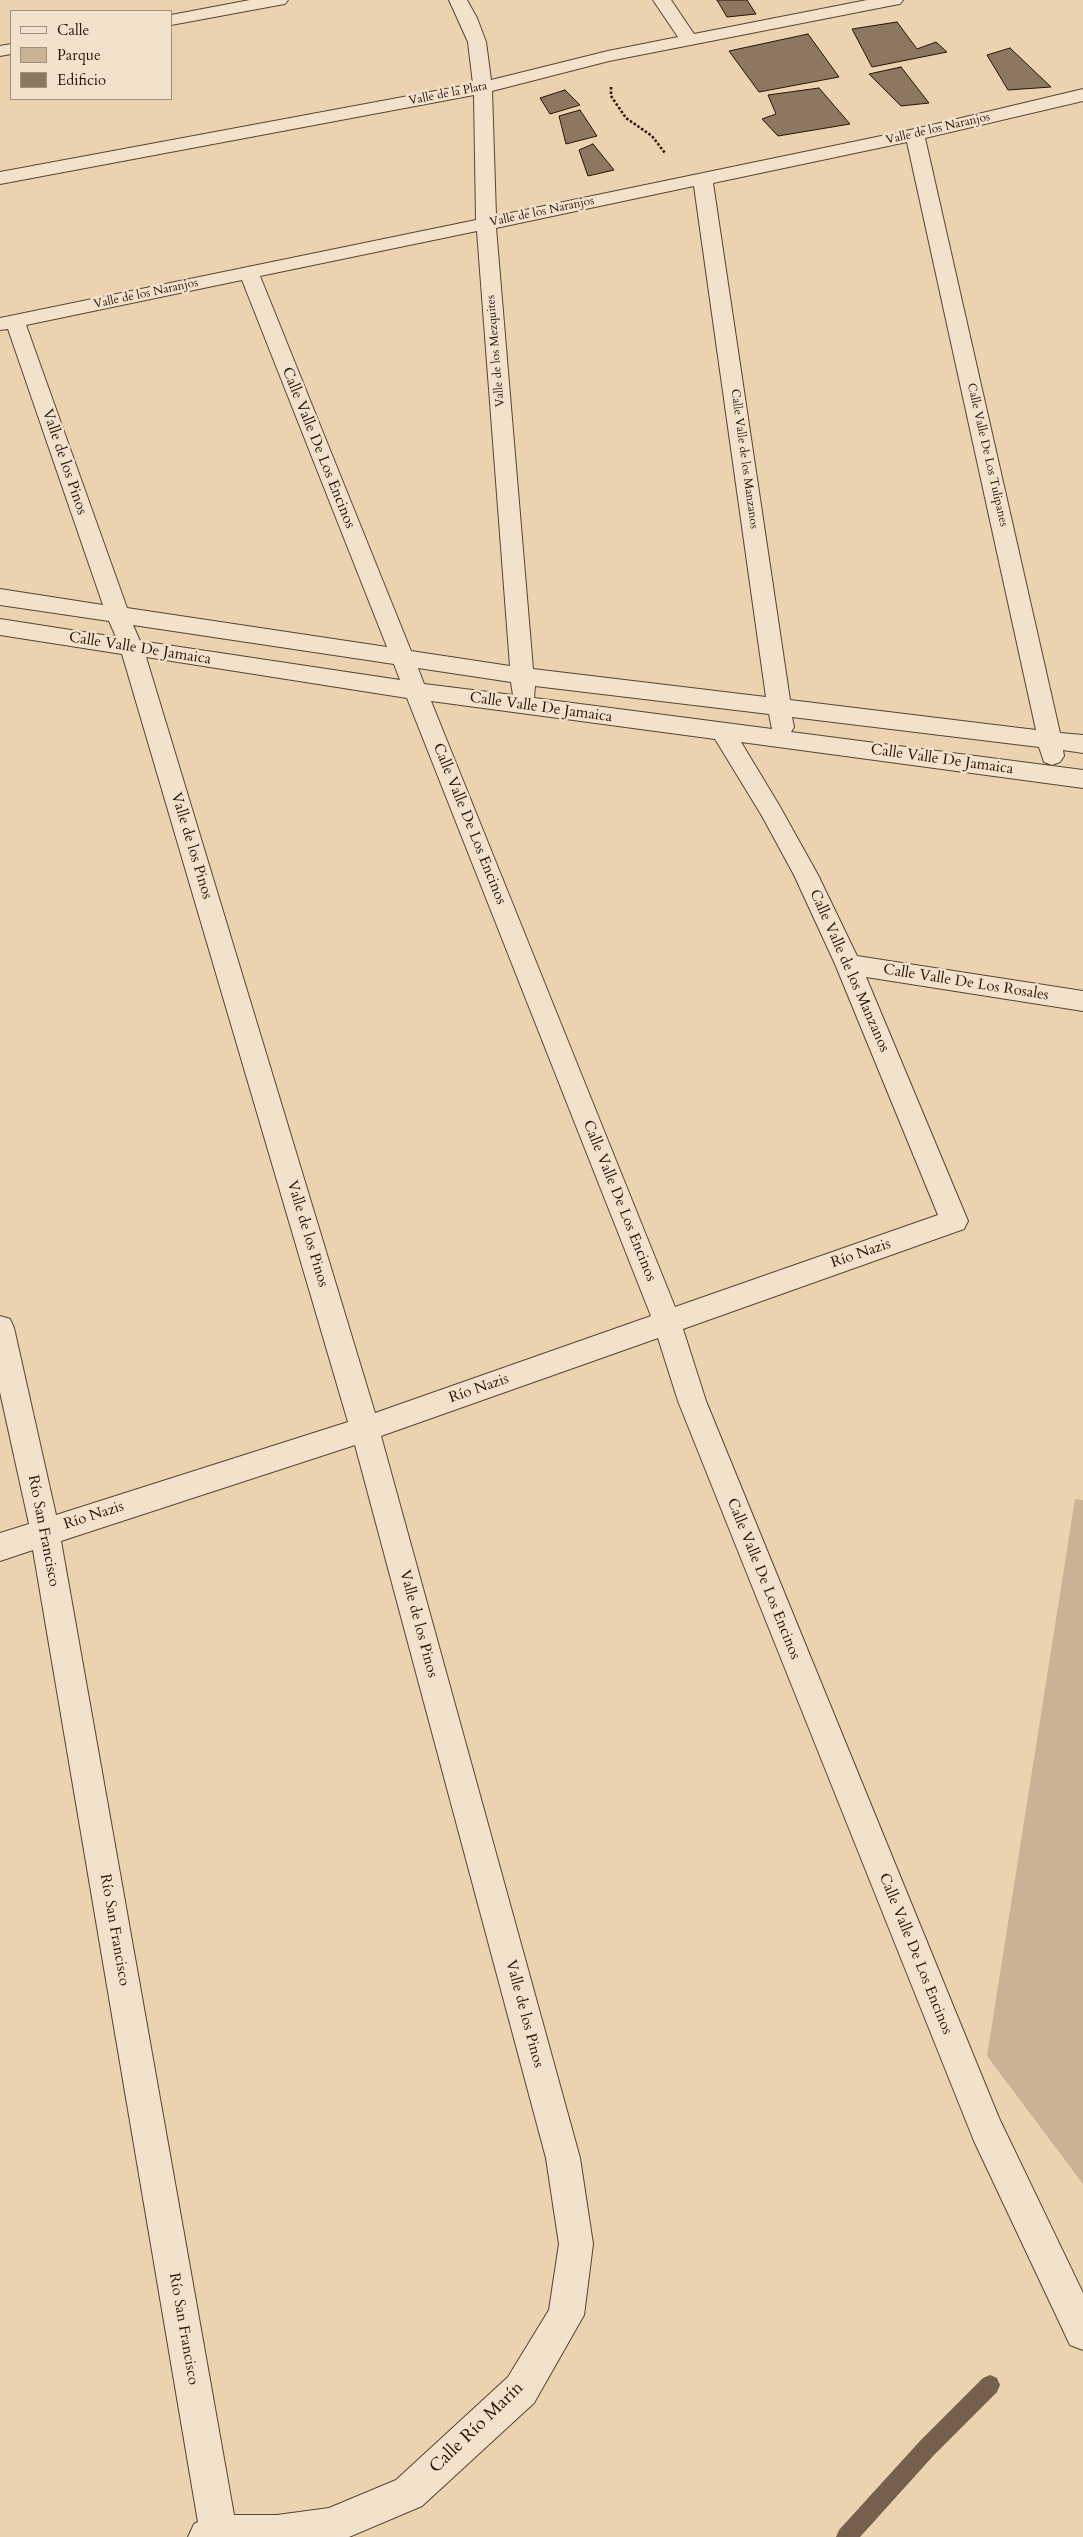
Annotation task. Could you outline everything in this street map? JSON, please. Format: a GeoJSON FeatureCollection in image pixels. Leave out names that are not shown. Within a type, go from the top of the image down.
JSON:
{"type":"FeatureCollection","features":[{"type":"Feature","properties":{"kind":"street"},"geometry":{"type":"LineString","coordinates":[[172,20],[279,0]]}},
{"type":"Feature","properties":{"kind":"street","name":"Valle de los Mezquites"},"geometry":{"type":"LineString","coordinates":[[458,0],[468,18],[476,42],[483,88],[486,224],[525,706]]}},
{"type":"Feature","properties":{"kind":"street"},"geometry":{"type":"LineString","coordinates":[[662,0],[689,40]]}},
{"type":"Feature","properties":{"kind":"street","name":"Valle de la Plata"},"geometry":{"type":"LineString","coordinates":[[0,178],[483,88],[608,56],[894,0]]}},
{"type":"Feature","properties":{"kind":"street","name":"Valle de los Naranjos"},"geometry":{"type":"LineString","coordinates":[[7,322],[915,135],[1083,95]]}},
{"type":"Feature","properties":{"kind":"street","name":"Calle Valle De Los Tulipanes"},"geometry":{"type":"LineString","coordinates":[[915,135],[1050,740],[1053,775]]}},
{"type":"Feature","properties":{"kind":"street","name":"Calle Valle de los Manzanos"},"geometry":{"type":"LineString","coordinates":[[703,179],[784,738]]}},
{"type":"Feature","properties":{"kind":"street","name":"Calle Valle De Los Encinos"},"geometry":{"type":"LineString","coordinates":[[249,273],[667,1322],[692,1401],[986,2129],[1083,2332]]}},
{"type":"Feature","properties":{"kind":"street","name":"Valle de los Pinos"},"geometry":{"type":"LineString","coordinates":[[7,322],[118,616],[132,648],[365,1429],[563,2158]]}},
{"type":"Feature","properties":{"kind":"street","name":"Calle Valle De Jamaica"},"geometry":{"type":"LineString","coordinates":[[0,597],[523,676],[780,709],[1083,744]]}},
{"type":"Feature","properties":{"kind":"street","name":"Calle Valle De Jamaica"},"geometry":{"type":"LineString","coordinates":[[0,627],[416,691],[784,738],[1083,779]]}},
{"type":"Feature","properties":{"kind":"street","name":"Calle Valle de los Manzanos"},"geometry":{"type":"LineString","coordinates":[[722,731],[771,811],[806,875],[848,964],[954,1221]]}},
{"type":"Feature","properties":{"kind":"street","name":"Calle Valle De Los Rosales"},"geometry":{"type":"LineString","coordinates":[[848,964],[1083,1001]]}},
{"type":"Feature","properties":{"kind":"street","name":"Río Nazis"},"geometry":{"type":"LineString","coordinates":[[0,1547],[365,1429],[954,1221]]}},
{"type":"Feature","properties":{"kind":"street","name":"Río San Francisco"},"geometry":{"type":"LineString","coordinates":[[0,1328],[45,1531],[213,2535]]}},
{"type":"Feature","properties":{"kind":"street","name":"Calle Río Marín"},"geometry":{"type":"LineString","coordinates":[[213,2535],[277,2534],[329,2527],[409,2493],[521,2390],[566,2315],[576,2244],[563,2158]]}},
{"type":"Feature","properties":{"kind":"path"},"geometry":{"type":"LineString","coordinates":[[608,56],[611,96],[626,118],[652,136],[666,155],[703,179]]}},
{"type":"Feature","properties":{"kind":"green space"},"geometry":{"type":"Polygon","coordinates":[[[1075,1499],[1083,1500],[1083,2184],[987,2056],[1075,1499]]]}},
{"type":"Feature","properties":{"kind":"building"},"geometry":{"type":"Polygon","coordinates":[[[717,0],[747,0],[756,14],[727,17],[717,0]]]}},
{"type":"Feature","properties":{"kind":"building"},"geometry":{"type":"Polygon","coordinates":[[[897,22],[917,49],[936,42],[947,52],[872,67],[852,29],[897,22]]]}},
{"type":"Feature","properties":{"kind":"building"},"geometry":{"type":"Polygon","coordinates":[[[808,34],[839,77],[759,92],[729,51],[808,34]]]}},
{"type":"Feature","properties":{"kind":"building"},"geometry":{"type":"Polygon","coordinates":[[[1010,48],[1051,87],[1008,90],[987,55],[1010,48]]]}},
{"type":"Feature","properties":{"kind":"building"},"geometry":{"type":"Polygon","coordinates":[[[901,67],[929,103],[901,106],[869,74],[901,67]]]}},
{"type":"Feature","properties":{"kind":"building"},"geometry":{"type":"Polygon","coordinates":[[[819,88],[850,124],[778,136],[762,119],[776,114],[768,95],[819,88]]]}},
{"type":"Feature","properties":{"kind":"building"},"geometry":{"type":"Polygon","coordinates":[[[565,90],[580,105],[550,114],[540,98],[565,90]]]}},
{"type":"Feature","properties":{"kind":"building"},"geometry":{"type":"Polygon","coordinates":[[[580,110],[597,136],[566,144],[559,116],[580,110]]]}},
{"type":"Feature","properties":{"kind":"building"},"geometry":{"type":"Polygon","coordinates":[[[593,144],[614,170],[588,176],[579,150],[593,144]]]}},
{"type":"Feature","properties":{"kind":"waterway"},"geometry":{"type":"LineString","coordinates":[[846,2537],[927,2448],[990,2385]]}}]}
